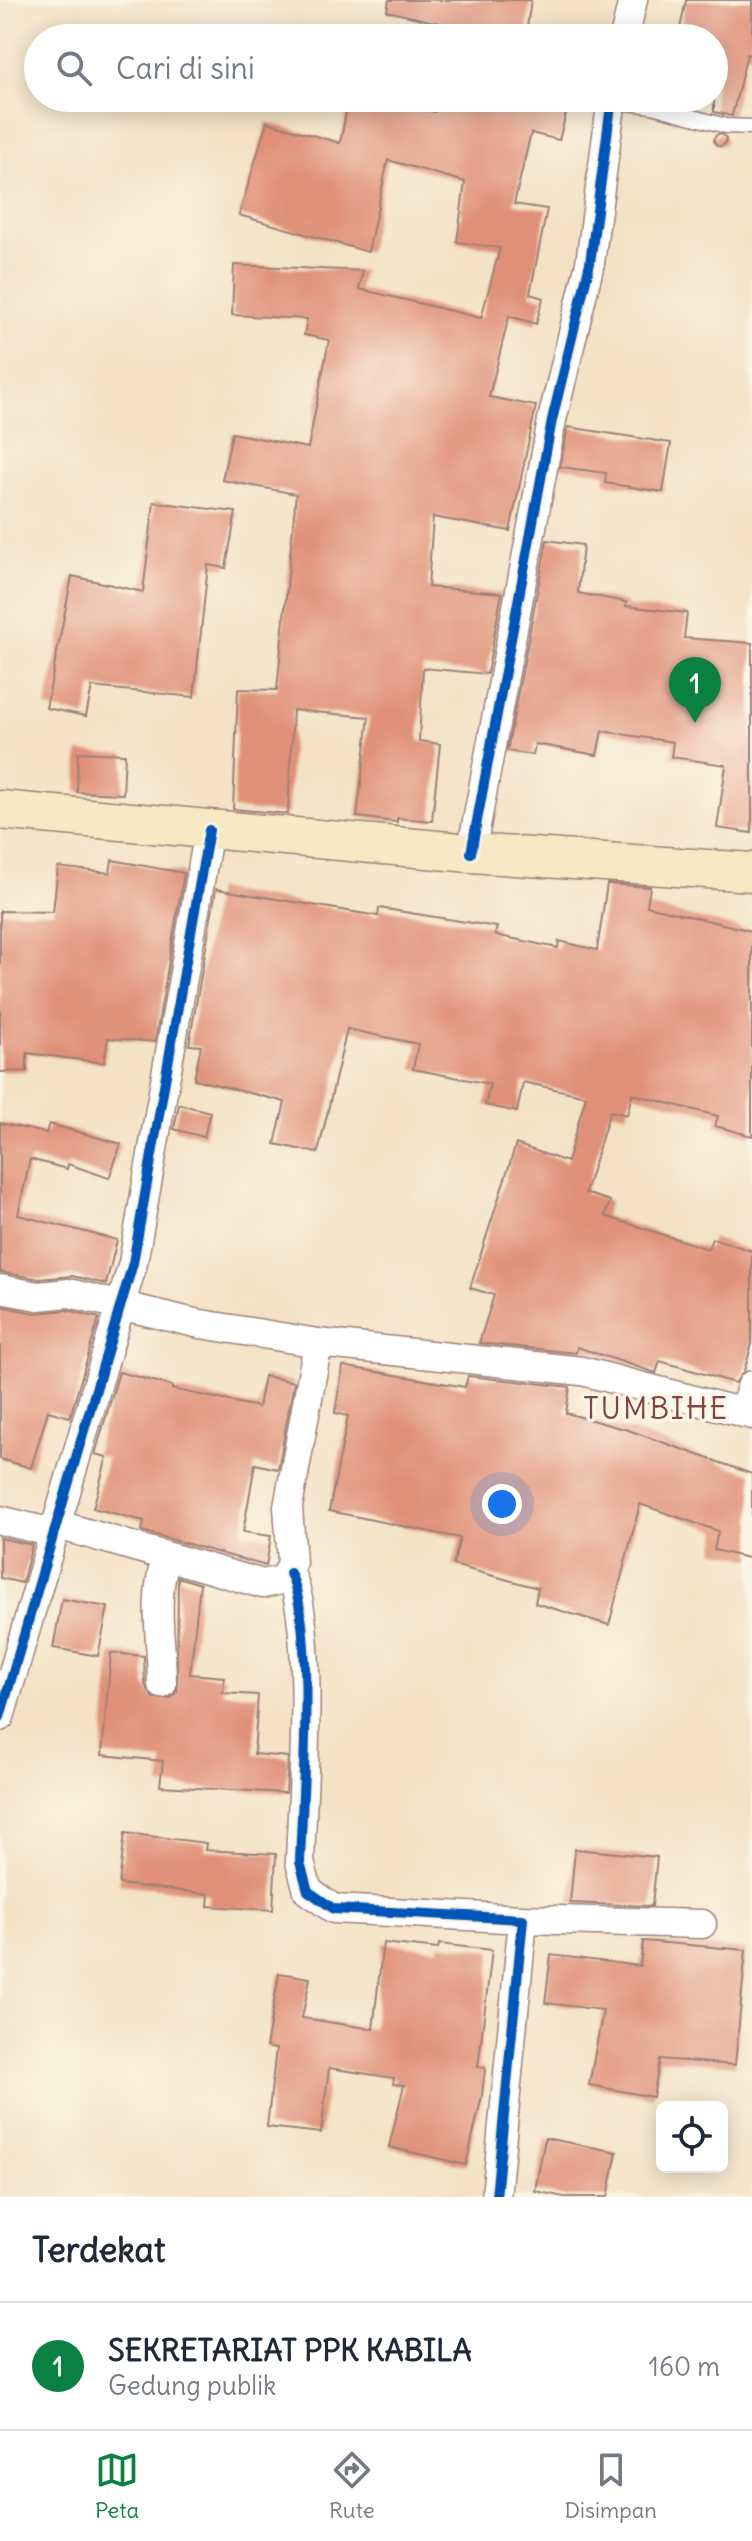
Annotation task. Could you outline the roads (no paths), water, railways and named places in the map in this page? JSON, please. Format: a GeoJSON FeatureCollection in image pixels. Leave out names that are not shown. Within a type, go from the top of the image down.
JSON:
{"type":"FeatureCollection","features":[{"type":"Feature","properties":{"kind":"main road"},"geometry":{"type":"LineString","coordinates":[[0,810],[471,853],[752,872]]}},
{"type":"Feature","properties":{"kind":"street"},"geometry":{"type":"LineString","coordinates":[[627,24],[633,0]]}},
{"type":"Feature","properties":{"kind":"street"},"geometry":{"type":"LineString","coordinates":[[471,853],[552,420],[590,263],[610,112]]}},
{"type":"Feature","properties":{"kind":"street"},"geometry":{"type":"LineString","coordinates":[[0,1717],[107,1345],[122,1306],[143,1209],[209,830]]}},
{"type":"Feature","properties":{"kind":"street"},"geometry":{"type":"LineString","coordinates":[[0,1289],[38,1296],[69,1293],[195,1323],[318,1343],[582,1371],[748,1414],[752,1385]]}},
{"type":"Feature","properties":{"kind":"street"},"geometry":{"type":"LineString","coordinates":[[318,1343],[288,1507],[290,1573],[298,1594],[302,1635],[300,1862],[308,1891],[334,1909],[702,1924]]}},
{"type":"Feature","properties":{"kind":"street"},"geometry":{"type":"LineString","coordinates":[[0,1520],[54,1528],[263,1584],[285,1579],[290,1573]]}},
{"type":"Feature","properties":{"kind":"street"},"geometry":{"type":"LineString","coordinates":[[162,1684],[156,1607],[158,1584],[166,1557]]}},
{"type":"Feature","properties":{"kind":"street"},"geometry":{"type":"LineString","coordinates":[[496,2197],[523,1919]]}},
{"type":"Feature","properties":{"kind":"lane"},"geometry":{"type":"LineString","coordinates":[[674,112],[726,126],[752,127]]}},
{"type":"Feature","properties":{"kind":"place","name":"SEKRETARIAT PPK KABILA"},"geometry":{"type":"Point","coordinates":[695,723]}},
{"type":"Feature","properties":{"kind":"district","name":"TUMBIHE"},"geometry":{"type":"Point","coordinates":[656,1408]}}]}
